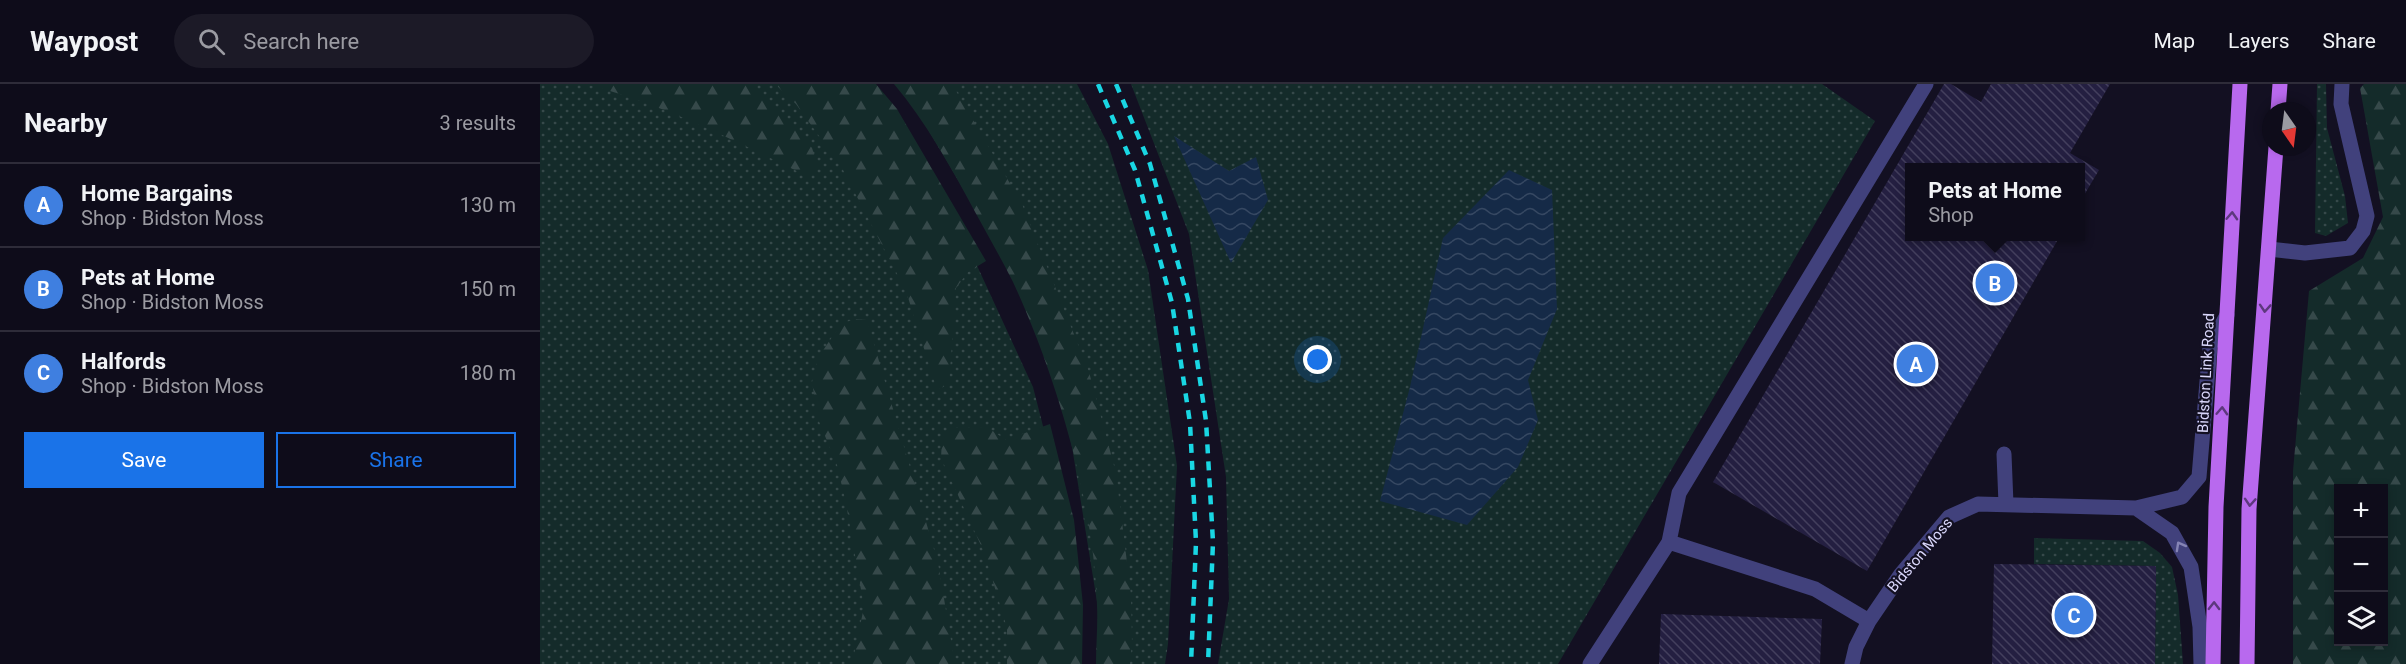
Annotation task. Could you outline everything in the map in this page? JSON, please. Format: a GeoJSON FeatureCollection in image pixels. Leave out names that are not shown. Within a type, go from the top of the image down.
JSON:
{"type":"FeatureCollection","features":[{"type":"Feature","properties":{"kind":"main road","name":"Bidston Link Road"},"geometry":{"type":"LineString","coordinates":[[2213,664],[2216,507],[2240,84]]}},
{"type":"Feature","properties":{"kind":"main road"},"geometry":{"type":"LineString","coordinates":[[2279,102],[2280,84]]}},
{"type":"Feature","properties":{"kind":"main road"},"geometry":{"type":"LineString","coordinates":[[2247,664],[2249,509],[2275,156]]}},
{"type":"Feature","properties":{"kind":"street"},"geometry":{"type":"LineString","coordinates":[[1590,664],[1670,542],[1679,493],[1926,84]]}},
{"type":"Feature","properties":{"kind":"street"},"geometry":{"type":"LineString","coordinates":[[2269,249],[2305,253],[2350,248],[2363,231],[2367,216],[2341,104],[2342,84]]}},
{"type":"Feature","properties":{"kind":"street","name":"Bidston Moss"},"geometry":{"type":"LineString","coordinates":[[1852,664],[1856,647],[1869,621],[1901,574],[1949,517],[1978,504],[2136,508],[2182,497],[2199,477],[2210,346],[2227,315]]}},
{"type":"Feature","properties":{"kind":"street"},"geometry":{"type":"LineString","coordinates":[[2004,454],[2006,504]]}},
{"type":"Feature","properties":{"kind":"street"},"geometry":{"type":"LineString","coordinates":[[2136,508],[2172,533],[2191,567],[2200,627],[2201,664]]}},
{"type":"Feature","properties":{"kind":"street"},"geometry":{"type":"LineString","coordinates":[[1670,542],[1815,589],[1869,621]]}},
{"type":"Feature","properties":{"kind":"green space"},"geometry":{"type":"Polygon","coordinates":[[[540,84],[865,84],[938,181],[1033,387],[1064,508],[1079,664],[540,664],[540,84]]]}},
{"type":"Feature","properties":{"kind":"green space"},"geometry":{"type":"Polygon","coordinates":[[[585,84],[749,84],[784,116],[812,148],[818,166],[809,177],[672,113],[585,84]]]}},
{"type":"Feature","properties":{"kind":"green space"},"geometry":{"type":"Polygon","coordinates":[[[775,84],[876,84],[897,109],[986,261],[968,272],[956,288],[949,384],[937,390],[906,291],[842,168],[796,104],[775,84]]]}},
{"type":"Feature","properties":{"kind":"green space"},"geometry":{"type":"Polygon","coordinates":[[[894,84],[952,84],[1022,204],[1089,372],[1116,473],[1131,595],[1130,664],[1096,664],[1097,605],[1089,524],[1058,398],[1029,318],[1013,282],[947,161],[917,114],[894,84]]]}},
{"type":"Feature","properties":{"kind":"green space"},"geometry":{"type":"Polygon","coordinates":[[[901,84],[1077,84],[1108,144],[1148,270],[1177,466],[1165,664],[1107,664],[1059,366],[1006,261],[901,84]]]}},
{"type":"Feature","properties":{"kind":"green space"},"geometry":{"type":"Polygon","coordinates":[[[1131,84],[1822,84],[1875,121],[1558,664],[1218,664],[1229,599],[1226,477],[1189,234],[1131,84]]]}},
{"type":"Feature","properties":{"kind":"green space"},"geometry":{"type":"Polygon","coordinates":[[[2317,84],[2326,84],[2327,128],[2345,196],[2348,223],[2326,236],[2315,233],[2317,84]]]}},
{"type":"Feature","properties":{"kind":"green space"},"geometry":{"type":"Polygon","coordinates":[[[2364,84],[2406,84],[2406,664],[2293,664],[2293,471],[2309,291],[2363,258],[2383,217],[2360,88],[2364,84]]]}},
{"type":"Feature","properties":{"kind":"green space"},"geometry":{"type":"Polygon","coordinates":[[[855,319],[867,320],[938,563],[955,664],[852,664],[864,607],[846,503],[837,465],[818,419],[812,382],[818,358],[834,334],[843,323],[855,319]]]}},
{"type":"Feature","properties":{"kind":"green space"},"geometry":{"type":"Polygon","coordinates":[[[1050,424],[1074,520],[1083,605],[1082,664],[1007,664],[1007,628],[984,552],[941,458],[942,439],[952,428],[987,427],[1006,440],[1050,424]]]}},
{"type":"Feature","properties":{"kind":"green space"},"geometry":{"type":"Polygon","coordinates":[[[2034,538],[2143,541],[2160,553],[2172,567],[2178,595],[2183,664],[2155,664],[2156,566],[2034,564],[2034,538]]]}},
{"type":"Feature","properties":{"kind":"water"},"geometry":{"type":"Polygon","coordinates":[[[1174,136],[1229,171],[1256,157],[1268,200],[1231,263],[1174,136]]]}},
{"type":"Feature","properties":{"kind":"water"},"geometry":{"type":"Polygon","coordinates":[[[1509,170],[1552,190],[1557,309],[1528,380],[1538,420],[1518,467],[1467,525],[1380,501],[1410,387],[1443,238],[1509,170]]]}},
{"type":"Feature","properties":{"kind":"building"},"geometry":{"type":"Polygon","coordinates":[[[1944,84],[1951,84],[1981,102],[1991,84],[2110,84],[2070,153],[2099,170],[2085,194],[2085,163],[1905,163],[1905,241],[2057,241],[1867,571],[1713,482],[1944,84]]]}},
{"type":"Feature","properties":{"kind":"building"},"geometry":{"type":"Polygon","coordinates":[[[1994,564],[2156,566],[2155,664],[1992,664],[1994,564]]]}},
{"type":"Feature","properties":{"kind":"building"},"geometry":{"type":"Polygon","coordinates":[[[1661,614],[1822,619],[1820,664],[1659,664],[1661,614]]]}},
{"type":"Feature","properties":{"kind":"railway"},"geometry":{"type":"LineString","coordinates":[[1098,84],[1135,170],[1172,303],[1190,423],[1196,542],[1191,664]]}},
{"type":"Feature","properties":{"kind":"railway"},"geometry":{"type":"LineString","coordinates":[[1116,84],[1150,164],[1188,299],[1206,421],[1213,542],[1208,664]]}},
{"type":"Feature","properties":{"kind":"place","name":"Pets at Home"},"geometry":{"type":"Point","coordinates":[1995,283]}},
{"type":"Feature","properties":{"kind":"place","name":"Home Bargains"},"geometry":{"type":"Point","coordinates":[1916,364]}},
{"type":"Feature","properties":{"kind":"place","name":"Halfords"},"geometry":{"type":"Point","coordinates":[2074,615]}}]}
